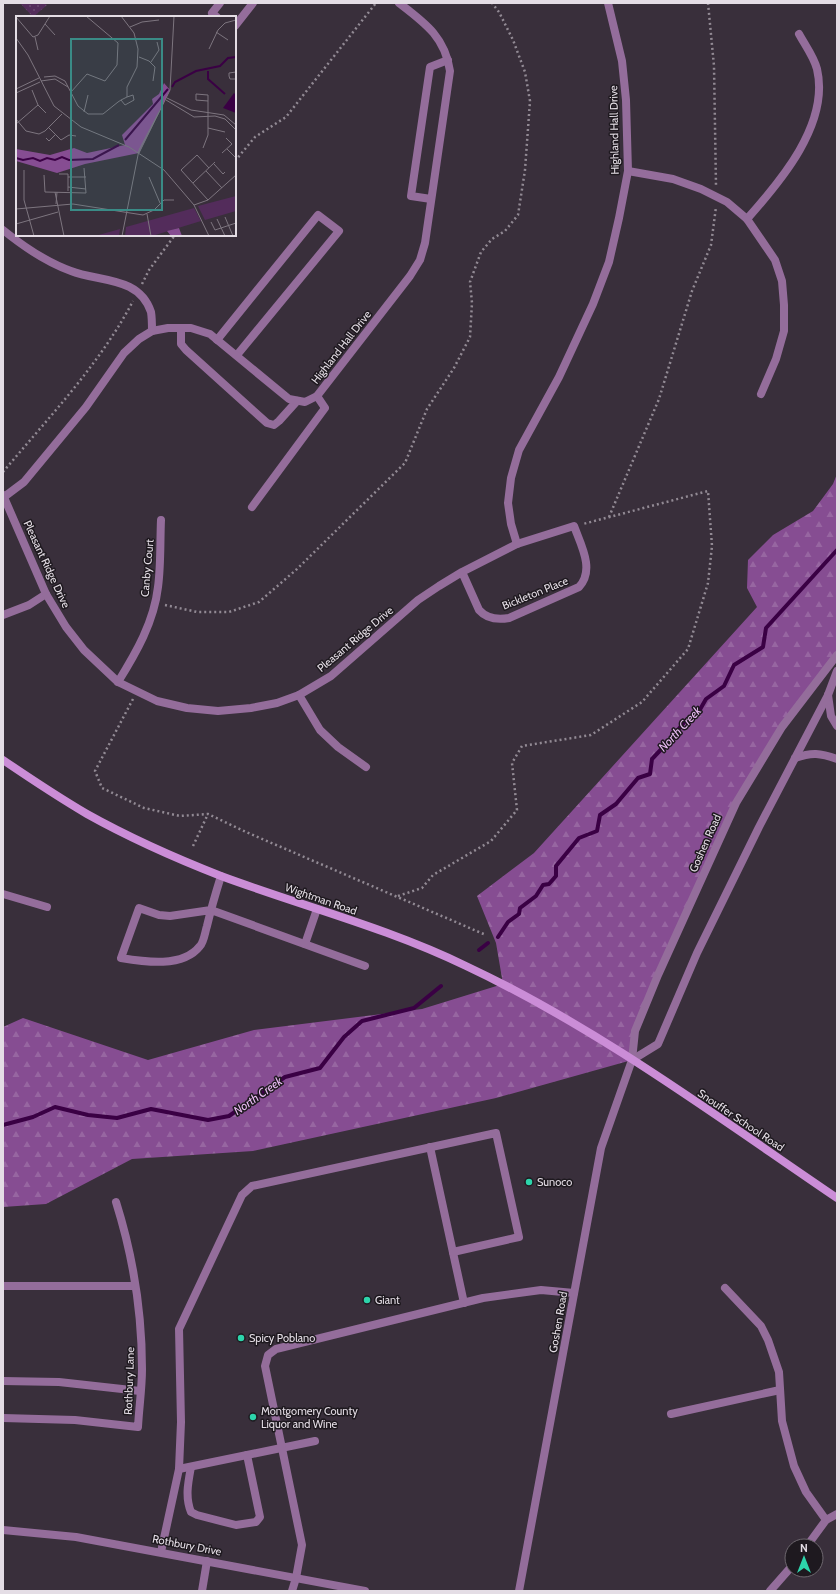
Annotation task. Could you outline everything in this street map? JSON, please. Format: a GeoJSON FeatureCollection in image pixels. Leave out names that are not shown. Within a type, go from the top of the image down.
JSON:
{"type":"FeatureCollection","features":[{"type":"Feature","properties":{"kind":"main road","name":"Wightman Road"},"geometry":{"type":"LineString","coordinates":[[3,760],[47,790],[88,815],[167,854],[221,876],[426,948],[467,966],[542,1004],[632,1060]]}},
{"type":"Feature","properties":{"kind":"main road","name":"Snouffer School Road"},"geometry":{"type":"LineString","coordinates":[[632,1060],[837,1198]]}},
{"type":"Feature","properties":{"kind":"street"},"geometry":{"type":"LineString","coordinates":[[216,16],[212,13],[220,3]]}},
{"type":"Feature","properties":{"kind":"street"},"geometry":{"type":"LineString","coordinates":[[236,25],[253,3]]}},
{"type":"Feature","properties":{"kind":"street","name":"Highland Hall Drive"},"geometry":{"type":"LineString","coordinates":[[297,401],[305,402],[317,396],[410,276],[420,260],[425,243],[450,71],[448,60],[440,41],[414,14],[399,3]]}},
{"type":"Feature","properties":{"kind":"street","name":"Highland Hall Drive"},"geometry":{"type":"LineString","coordinates":[[518,544],[511,524],[508,504],[511,478],[519,450],[559,377],[593,304],[609,262],[628,171],[626,100],[622,60],[608,3]]}},
{"type":"Feature","properties":{"kind":"street"},"geometry":{"type":"LineString","coordinates":[[747,219],[775,188],[795,158],[808,134],[817,106],[819,89],[817,68],[799,34]]}},
{"type":"Feature","properties":{"kind":"street"},"geometry":{"type":"LineString","coordinates":[[431,199],[411,196],[430,67],[448,60]]}},
{"type":"Feature","properties":{"kind":"street"},"geometry":{"type":"LineString","coordinates":[[628,171],[673,179],[701,189],[726,202],[747,219],[775,260],[782,281],[784,299],[784,331],[776,359],[762,394]]}},
{"type":"Feature","properties":{"kind":"street"},"geometry":{"type":"LineString","coordinates":[[217,340],[318,215],[339,231],[237,355]]}},
{"type":"Feature","properties":{"kind":"street"},"geometry":{"type":"LineString","coordinates":[[3,230],[21,245],[72,272],[124,284],[137,292],[141,295],[151,312],[152,330]]}},
{"type":"Feature","properties":{"kind":"street"},"geometry":{"type":"LineString","coordinates":[[3,496],[24,482],[86,407],[124,353],[139,339],[152,330],[181,328],[191,328],[210,334],[289,398],[297,401],[274,425],[267,423],[186,350],[181,344],[181,328]]}},
{"type":"Feature","properties":{"kind":"street"},"geometry":{"type":"LineString","coordinates":[[252,507],[325,408],[317,396]]}},
{"type":"Feature","properties":{"kind":"street","name":"Pleasant Ridge Drive"},"geometry":{"type":"LineString","coordinates":[[3,496],[46,594],[66,627],[84,650],[118,682],[137,692],[157,701],[187,708],[218,711],[251,708],[277,703],[298,695],[331,676],[418,600],[462,572],[518,544],[574,526]]}},
{"type":"Feature","properties":{"kind":"street","name":"Canby Court"},"geometry":{"type":"LineString","coordinates":[[118,682],[140,646],[155,602],[158,587],[161,520]]}},
{"type":"Feature","properties":{"kind":"street","name":"Bickleton Place"},"geometry":{"type":"LineString","coordinates":[[462,572],[476,604],[483,614],[493,618],[509,618],[579,587],[584,582],[586,574],[586,558],[574,526]]}},
{"type":"Feature","properties":{"kind":"street"},"geometry":{"type":"LineString","coordinates":[[3,615],[29,605],[46,594]]}},
{"type":"Feature","properties":{"kind":"street","name":"Goshen Road"},"geometry":{"type":"LineString","coordinates":[[519,1591],[601,1148],[632,1060],[635,1031],[736,803],[782,726],[837,655]]}},
{"type":"Feature","properties":{"kind":"street"},"geometry":{"type":"LineString","coordinates":[[632,1060],[658,1044],[697,953],[828,695],[837,671]]}},
{"type":"Feature","properties":{"kind":"street"},"geometry":{"type":"LineString","coordinates":[[298,695],[320,730],[338,747],[366,767]]}},
{"type":"Feature","properties":{"kind":"street"},"geometry":{"type":"LineString","coordinates":[[828,695],[831,716],[837,726]]}},
{"type":"Feature","properties":{"kind":"street"},"geometry":{"type":"LineString","coordinates":[[795,758],[809,753],[822,754],[837,759]]}},
{"type":"Feature","properties":{"kind":"street"},"geometry":{"type":"LineString","coordinates":[[221,876],[211,910],[201,945],[195,951],[181,958],[163,962],[145,962],[121,958],[139,908],[159,915],[170,916],[211,910],[365,966]]}},
{"type":"Feature","properties":{"kind":"street"},"geometry":{"type":"LineString","coordinates":[[3,894],[47,907]]}},
{"type":"Feature","properties":{"kind":"street"},"geometry":{"type":"LineString","coordinates":[[305,944],[317,909]]}},
{"type":"Feature","properties":{"kind":"street"},"geometry":{"type":"LineString","coordinates":[[161,1552],[179,1469],[181,1422],[179,1329],[242,1195],[252,1186],[496,1132],[518,1237],[453,1252]]}},
{"type":"Feature","properties":{"kind":"street"},"geometry":{"type":"LineString","coordinates":[[430,1147],[464,1303]]}},
{"type":"Feature","properties":{"kind":"street","name":"Rothbury Lane"},"geometry":{"type":"LineString","coordinates":[[3,1418],[75,1420],[138,1427],[142,1370],[142,1344],[135,1286],[126,1234],[116,1202]]}},
{"type":"Feature","properties":{"kind":"street"},"geometry":{"type":"LineString","coordinates":[[3,1286],[135,1286]]}},
{"type":"Feature","properties":{"kind":"street"},"geometry":{"type":"LineString","coordinates":[[725,1288],[762,1326],[779,1372],[782,1421],[794,1466],[806,1492],[826,1520]]}},
{"type":"Feature","properties":{"kind":"street"},"geometry":{"type":"LineString","coordinates":[[292,1591],[302,1545],[265,1366],[268,1355],[276,1349],[482,1298],[541,1290],[574,1293]]}},
{"type":"Feature","properties":{"kind":"street"},"geometry":{"type":"LineString","coordinates":[[3,1381],[59,1382],[140,1391]]}},
{"type":"Feature","properties":{"kind":"street"},"geometry":{"type":"LineString","coordinates":[[671,1414],[780,1390]]}},
{"type":"Feature","properties":{"kind":"street"},"geometry":{"type":"LineString","coordinates":[[179,1469],[315,1441]]}},
{"type":"Feature","properties":{"kind":"street"},"geometry":{"type":"LineString","coordinates":[[191,1467],[187,1486],[187,1497],[192,1512],[197,1515],[236,1525],[256,1522],[260,1518],[247,1455]]}},
{"type":"Feature","properties":{"kind":"street"},"geometry":{"type":"LineString","coordinates":[[813,1538],[826,1520],[837,1514]]}},
{"type":"Feature","properties":{"kind":"street","name":"Rothbury Drive"},"geometry":{"type":"LineString","coordinates":[[3,1530],[76,1536],[365,1591]]}},
{"type":"Feature","properties":{"kind":"street"},"geometry":{"type":"LineString","coordinates":[[202,1591],[207,1560]]}},
{"type":"Feature","properties":{"kind":"street"},"geometry":{"type":"LineString","coordinates":[[770,1591],[784,1575]]}},
{"type":"Feature","properties":{"kind":"street"},"geometry":{"type":"LineString","coordinates":[[296,1578],[297,1591]]}},
{"type":"Feature","properties":{"kind":"path"},"geometry":{"type":"LineString","coordinates":[[236,160],[255,137],[286,117],[376,3]]}},
{"type":"Feature","properties":{"kind":"path"},"geometry":{"type":"LineString","coordinates":[[155,602],[197,612],[229,612],[259,602],[297,569],[406,463],[427,409],[454,368],[470,337],[472,303],[470,282],[482,252],[492,239],[506,231],[518,215],[524,170],[530,101],[525,72],[520,59],[499,12],[492,3]]}},
{"type":"Feature","properties":{"kind":"path"},"geometry":{"type":"LineString","coordinates":[[609,517],[659,399],[692,291],[711,245],[717,197],[714,66],[708,3]]}},
{"type":"Feature","properties":{"kind":"path"},"geometry":{"type":"LineString","coordinates":[[3,472],[94,363],[126,314],[149,270],[174,236]]}},
{"type":"Feature","properties":{"kind":"path"},"geometry":{"type":"LineString","coordinates":[[398,896],[422,888],[433,876],[491,841],[513,815],[517,810],[512,764],[522,746],[590,735],[642,702],[688,649],[708,583],[712,546],[708,491],[574,526]]}},
{"type":"Feature","properties":{"kind":"path"},"geometry":{"type":"LineString","coordinates":[[137,692],[95,771],[102,788],[144,808],[180,816],[208,814],[246,832],[486,935]]}},
{"type":"Feature","properties":{"kind":"path"},"geometry":{"type":"LineString","coordinates":[[193,846],[208,814]]}},
{"type":"Feature","properties":{"kind":"shaded area"},"geometry":{"type":"Polygon","coordinates":[[[20,3],[44,3],[47,5],[34,16],[32,16],[20,3]]]}},
{"type":"Feature","properties":{"kind":"green space"},"geometry":{"type":"Polygon","coordinates":[[[837,474],[837,655],[782,727],[736,803],[635,1031],[632,1060],[496,1098],[253,1151],[132,1159],[46,1204],[3,1207],[3,1027],[23,1018],[148,1060],[254,1030],[422,1009],[503,984],[496,943],[477,896],[534,853],[757,607],[747,588],[748,560],[773,535],[813,511],[833,484],[837,474]]]}},
{"type":"Feature","properties":{"kind":"waterway","name":"North Creek"},"geometry":{"type":"LineString","coordinates":[[498,937],[508,922],[519,914],[520,908],[536,896],[543,885],[549,884],[556,876],[556,866],[579,838],[597,831],[600,815],[616,804],[638,778],[650,774],[652,759],[671,739],[685,721],[698,713],[706,699],[724,686],[734,665],[763,647],[766,628],[837,550]]}},
{"type":"Feature","properties":{"kind":"waterway","name":"North Creek"},"geometry":{"type":"LineString","coordinates":[[479,950],[488,943]]}},
{"type":"Feature","properties":{"kind":"waterway","name":"North Creek"},"geometry":{"type":"LineString","coordinates":[[3,1125],[33,1117],[55,1107],[88,1115],[117,1118],[151,1109],[208,1120],[229,1116],[285,1077],[320,1068],[344,1037],[362,1021],[414,1008],[441,986]]}},
{"type":"Feature","properties":{"kind":"place","name":"Sunoco"},"geometry":{"type":"Point","coordinates":[529,1182]}},
{"type":"Feature","properties":{"kind":"place","name":"Giant"},"geometry":{"type":"Point","coordinates":[367,1300]}},
{"type":"Feature","properties":{"kind":"place","name":"Spicy Poblano"},"geometry":{"type":"Point","coordinates":[241,1338]}},
{"type":"Feature","properties":{"kind":"place","name":"Montgomery County Liquor and Wine"},"geometry":{"type":"Point","coordinates":[253,1417]}}]}
